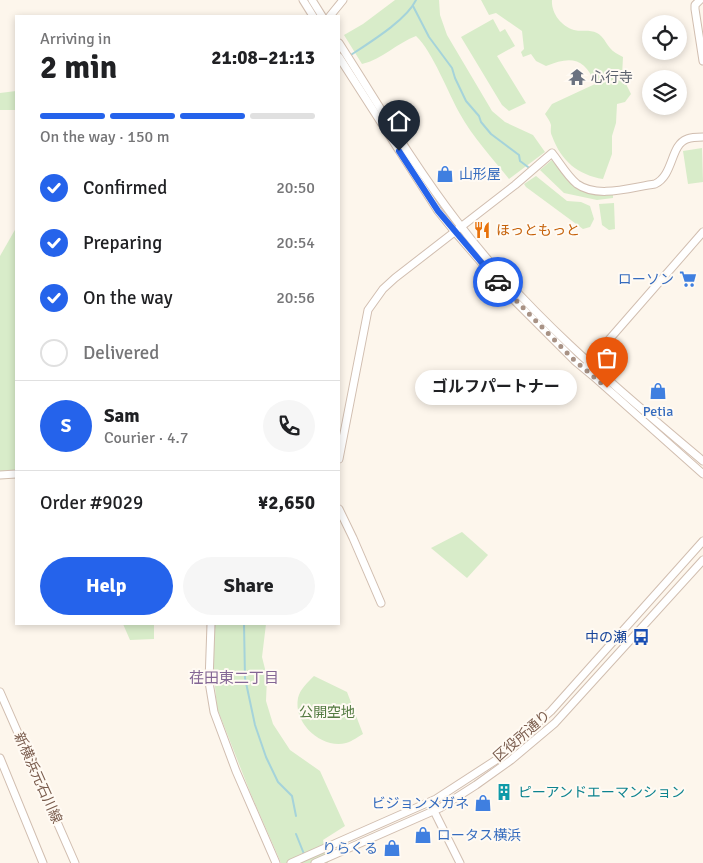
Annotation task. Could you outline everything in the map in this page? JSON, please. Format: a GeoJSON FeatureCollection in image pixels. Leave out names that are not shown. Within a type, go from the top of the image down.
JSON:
{"type":"FeatureCollection","features":[{"type":"Feature","properties":{"kind":"street"},"geometry":{"type":"LineString","coordinates":[[303,0],[312,15]]}},
{"type":"Feature","properties":{"kind":"street"},"geometry":{"type":"LineString","coordinates":[[312,0],[321,15]]}},
{"type":"Feature","properties":{"kind":"street"},"geometry":{"type":"LineString","coordinates":[[331,15],[343,0]]}},
{"type":"Feature","properties":{"kind":"street"},"geometry":{"type":"LineString","coordinates":[[700,0],[695,5],[695,9],[703,61]]}},
{"type":"Feature","properties":{"kind":"street"},"geometry":{"type":"LineString","coordinates":[[340,45],[352,71],[438,211],[455,232],[514,299],[575,361],[586,366],[703,461]]}},
{"type":"Feature","properties":{"kind":"street"},"geometry":{"type":"LineString","coordinates":[[340,58],[352,71],[461,226],[533,309],[586,366],[703,474]]}},
{"type":"Feature","properties":{"kind":"street"},"geometry":{"type":"LineString","coordinates":[[340,454],[368,310],[383,289],[395,278],[515,185],[552,153],[578,185],[589,190],[612,190],[660,181],[668,170],[680,143],[687,139],[703,137]]}},
{"type":"Feature","properties":{"kind":"street"},"geometry":{"type":"LineString","coordinates":[[586,366],[703,232]]}},
{"type":"Feature","properties":{"kind":"street"},"geometry":{"type":"LineString","coordinates":[[0,475],[15,474]]}},
{"type":"Feature","properties":{"kind":"street"},"geometry":{"type":"LineString","coordinates":[[340,511],[381,603]]}},
{"type":"Feature","properties":{"kind":"street","name":"区役所通り"},"geometry":{"type":"LineString","coordinates":[[291,863],[430,802],[496,760],[551,711],[703,541]]}},
{"type":"Feature","properties":{"kind":"street","name":"区役所通り"},"geometry":{"type":"LineString","coordinates":[[314,863],[434,811],[476,785],[511,760],[555,723],[703,560]]}},
{"type":"Feature","properties":{"kind":"street"},"geometry":{"type":"LineString","coordinates":[[210,625],[210,682],[214,712],[236,771],[276,863]]}},
{"type":"Feature","properties":{"kind":"street","name":"新横浜元石川線"},"geometry":{"type":"LineString","coordinates":[[0,692],[75,863]]}},
{"type":"Feature","properties":{"kind":"street","name":"新横浜元石川線"},"geometry":{"type":"LineString","coordinates":[[0,758],[43,863]]}},
{"type":"Feature","properties":{"kind":"street"},"geometry":{"type":"LineString","coordinates":[[430,802],[460,863]]}},
{"type":"Feature","properties":{"kind":"green space"},"geometry":{"type":"Polygon","coordinates":[[[395,0],[439,0],[440,15],[447,35],[492,111],[505,122],[533,135],[545,152],[509,179],[470,131],[434,62],[416,36],[377,59],[362,64],[344,35],[363,24],[395,0]]]}},
{"type":"Feature","properties":{"kind":"green space"},"geometry":{"type":"Polygon","coordinates":[[[481,0],[552,0],[553,10],[561,22],[574,30],[597,33],[611,49],[623,57],[622,76],[631,94],[625,102],[617,104],[616,123],[612,136],[612,154],[603,179],[578,170],[566,160],[556,145],[551,133],[551,124],[545,114],[552,104],[595,84],[591,75],[586,68],[576,61],[562,61],[546,66],[536,61],[531,54],[523,57],[521,52],[524,49],[522,31],[496,13],[489,15],[481,0]]]}},
{"type":"Feature","properties":{"kind":"green space"},"geometry":{"type":"Polygon","coordinates":[[[493,19],[500,32],[505,29],[515,46],[497,56],[526,103],[509,111],[502,105],[461,37],[493,19]]]}},
{"type":"Feature","properties":{"kind":"green space"},"geometry":{"type":"Polygon","coordinates":[[[15,91],[15,110],[0,110],[0,93],[15,91]]]}},
{"type":"Feature","properties":{"kind":"green space"},"geometry":{"type":"Polygon","coordinates":[[[702,148],[703,182],[688,184],[683,151],[702,148]]]}},
{"type":"Feature","properties":{"kind":"green space"},"geometry":{"type":"Polygon","coordinates":[[[553,159],[565,176],[577,187],[592,193],[613,194],[613,198],[597,200],[564,193],[540,170],[553,159]]]}},
{"type":"Feature","properties":{"kind":"green space"},"geometry":{"type":"Polygon","coordinates":[[[536,176],[567,201],[581,202],[590,206],[594,219],[590,227],[583,229],[526,187],[524,184],[536,176]]]}},
{"type":"Feature","properties":{"kind":"green space"},"geometry":{"type":"Polygon","coordinates":[[[614,203],[615,229],[609,230],[602,225],[599,204],[614,203]]]}},
{"type":"Feature","properties":{"kind":"green space"},"geometry":{"type":"Polygon","coordinates":[[[15,230],[15,470],[0,472],[0,256],[15,230]]]}},
{"type":"Feature","properties":{"kind":"green space"},"geometry":{"type":"Polygon","coordinates":[[[462,532],[488,555],[467,578],[431,548],[462,532]]]}},
{"type":"Feature","properties":{"kind":"green space"},"geometry":{"type":"Polygon","coordinates":[[[123,625],[154,625],[154,639],[130,640],[123,625]]]}},
{"type":"Feature","properties":{"kind":"green space"},"geometry":{"type":"Polygon","coordinates":[[[215,625],[266,625],[262,657],[267,677],[266,701],[273,724],[290,750],[320,771],[345,826],[323,840],[328,863],[281,863],[250,792],[217,708],[213,666],[215,625]]]}},
{"type":"Feature","properties":{"kind":"green space","name":"公開空地"},"geometry":{"type":"Polygon","coordinates":[[[314,676],[347,692],[363,734],[346,743],[337,744],[319,738],[305,725],[300,717],[298,698],[302,689],[314,676]]]}},
{"type":"Feature","properties":{"kind":"waterway"},"geometry":{"type":"LineString","coordinates":[[340,62],[392,26],[410,9],[416,0]]}},
{"type":"Feature","properties":{"kind":"waterway"},"geometry":{"type":"LineString","coordinates":[[413,6],[429,37],[452,68],[466,101],[491,134],[519,155],[520,161],[528,167]]}},
{"type":"Feature","properties":{"kind":"waterway"},"geometry":{"type":"LineString","coordinates":[[244,625],[245,678],[255,725],[266,757],[278,782],[292,796],[296,816]]}},
{"type":"Feature","properties":{"kind":"waterway"},"geometry":{"type":"LineString","coordinates":[[296,834],[304,854]]}},
{"type":"Feature","properties":{"kind":"way so far"},"geometry":{"type":"LineString","coordinates":[[498,282],[575,361],[607,388]]}},
{"type":"Feature","properties":{"kind":"place","name":"心行寺"},"geometry":{"type":"Point","coordinates":[577,77]}},
{"type":"Feature","properties":{"kind":"place","name":"山形屋"},"geometry":{"type":"Point","coordinates":[445,174]}},
{"type":"Feature","properties":{"kind":"place","name":"ほっともっと"},"geometry":{"type":"Point","coordinates":[482,230]}},
{"type":"Feature","properties":{"kind":"place","name":"ローソン"},"geometry":{"type":"Point","coordinates":[688,279]}},
{"type":"Feature","properties":{"kind":"place","name":"ゴルフパートナー"},"geometry":{"type":"Point","coordinates":[607,388]}},
{"type":"Feature","properties":{"kind":"place","name":"Petia"},"geometry":{"type":"Point","coordinates":[658,391]}},
{"type":"Feature","properties":{"kind":"place","name":"中の瀬"},"geometry":{"type":"Point","coordinates":[641,637]}},
{"type":"Feature","properties":{"kind":"place","name":"ピーアンドエーマンション"},"geometry":{"type":"Point","coordinates":[504,792]}},
{"type":"Feature","properties":{"kind":"place","name":"ビジョンメガネ"},"geometry":{"type":"Point","coordinates":[483,803]}},
{"type":"Feature","properties":{"kind":"place","name":"ロータス横浜"},"geometry":{"type":"Point","coordinates":[423,835]}},
{"type":"Feature","properties":{"kind":"place","name":"りらくる"},"geometry":{"type":"Point","coordinates":[392,848]}},
{"type":"Feature","properties":{"kind":"district","name":"荏田東二丁目"},"geometry":{"type":"Point","coordinates":[234,678]}},
{"type":"Feature","properties":{"kind":"route"},"geometry":{"type":"LineString","coordinates":[[399,151],[438,211],[498,282]]}}]}
